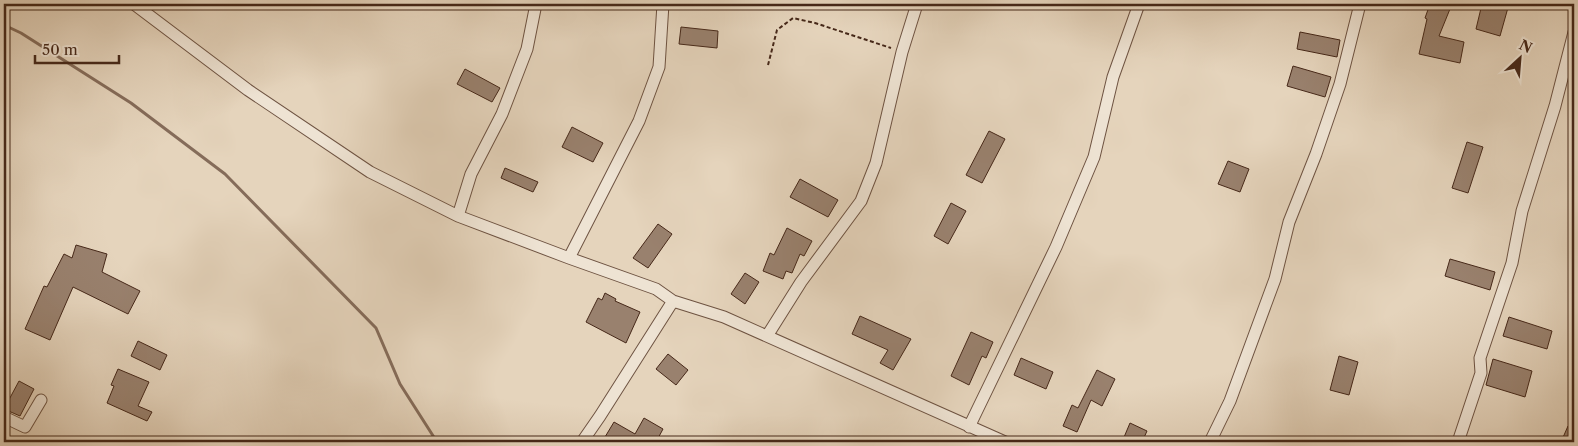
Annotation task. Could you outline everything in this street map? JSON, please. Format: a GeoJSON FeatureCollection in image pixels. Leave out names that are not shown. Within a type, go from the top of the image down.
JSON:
{"type":"FeatureCollection","features":[{"type":"Feature","properties":{"kind":"street"},"geometry":{"type":"LineString","coordinates":[[134,4],[248,90],[370,172],[458,216],[656,289],[673,301],[724,318],[767,336],[1005,442]]}},
{"type":"Feature","properties":{"kind":"street"},"geometry":{"type":"LineString","coordinates":[[458,216],[471,174],[502,114],[527,49],[536,4]]}},
{"type":"Feature","properties":{"kind":"street"},"geometry":{"type":"LineString","coordinates":[[569,258],[639,121],[659,67],[664,4]]}},
{"type":"Feature","properties":{"kind":"street"},"geometry":{"type":"LineString","coordinates":[[767,336],[801,282],[861,201],[876,164],[902,52],[917,4]]}},
{"type":"Feature","properties":{"kind":"street"},"geometry":{"type":"LineString","coordinates":[[969,427],[1056,247],[1094,157],[1113,77],[1139,4]]}},
{"type":"Feature","properties":{"kind":"street"},"geometry":{"type":"LineString","coordinates":[[1210,442],[1230,401],[1275,279],[1289,222],[1316,154],[1340,84],[1360,4]]}},
{"type":"Feature","properties":{"kind":"street"},"geometry":{"type":"LineString","coordinates":[[1458,442],[1481,373],[1480,358],[1512,263],[1522,211],[1555,106],[1574,32]]}},
{"type":"Feature","properties":{"kind":"street"},"geometry":{"type":"LineString","coordinates":[[582,442],[673,301]]}},
{"type":"Feature","properties":{"kind":"street"},"geometry":{"type":"LineString","coordinates":[[4,418],[26,427],[41,400]]}},
{"type":"Feature","properties":{"kind":"path"},"geometry":{"type":"LineString","coordinates":[[768,65],[777,30],[793,18],[815,23],[902,52]]}},
{"type":"Feature","properties":{"kind":"building"},"geometry":{"type":"Polygon","coordinates":[[[1430,4],[1452,4],[1439,36],[1464,42],[1460,63],[1419,54],[1427,19],[1425,18],[1430,4]]]}},
{"type":"Feature","properties":{"kind":"building"},"geometry":{"type":"Polygon","coordinates":[[[1482,4],[1509,4],[1500,36],[1476,29],[1482,4]]]}},
{"type":"Feature","properties":{"kind":"building"},"geometry":{"type":"Polygon","coordinates":[[[681,27],[718,31],[717,48],[679,44],[681,27]]]}},
{"type":"Feature","properties":{"kind":"building"},"geometry":{"type":"Polygon","coordinates":[[[1300,32],[1340,40],[1337,57],[1297,49],[1300,32]]]}},
{"type":"Feature","properties":{"kind":"building"},"geometry":{"type":"Polygon","coordinates":[[[1293,66],[1331,77],[1325,97],[1287,86],[1293,66]]]}},
{"type":"Feature","properties":{"kind":"building"},"geometry":{"type":"Polygon","coordinates":[[[465,69],[500,88],[492,102],[457,84],[465,69]]]}},
{"type":"Feature","properties":{"kind":"building"},"geometry":{"type":"Polygon","coordinates":[[[572,127],[603,143],[593,162],[562,147],[572,127]]]}},
{"type":"Feature","properties":{"kind":"building"},"geometry":{"type":"Polygon","coordinates":[[[989,131],[1005,139],[982,183],[966,175],[989,131]]]}},
{"type":"Feature","properties":{"kind":"building"},"geometry":{"type":"Polygon","coordinates":[[[1467,142],[1483,147],[1468,193],[1452,188],[1467,142]]]}},
{"type":"Feature","properties":{"kind":"building"},"geometry":{"type":"Polygon","coordinates":[[[1228,161],[1249,169],[1240,192],[1218,184],[1228,161]]]}},
{"type":"Feature","properties":{"kind":"building"},"geometry":{"type":"Polygon","coordinates":[[[505,168],[538,182],[533,192],[501,178],[505,168]]]}},
{"type":"Feature","properties":{"kind":"building"},"geometry":{"type":"Polygon","coordinates":[[[800,179],[838,200],[828,217],[790,197],[800,179]]]}},
{"type":"Feature","properties":{"kind":"building"},"geometry":{"type":"Polygon","coordinates":[[[951,203],[966,211],[948,244],[934,236],[951,203]]]}},
{"type":"Feature","properties":{"kind":"building"},"geometry":{"type":"Polygon","coordinates":[[[658,224],[672,234],[648,268],[633,258],[658,224]]]}},
{"type":"Feature","properties":{"kind":"building"},"geometry":{"type":"Polygon","coordinates":[[[787,228],[812,241],[804,256],[800,254],[792,273],[786,271],[783,279],[763,271],[770,253],[774,255],[787,228]]]}},
{"type":"Feature","properties":{"kind":"building"},"geometry":{"type":"Polygon","coordinates":[[[76,245],[107,254],[102,272],[140,291],[128,314],[73,287],[50,340],[25,329],[44,286],[47,287],[64,254],[72,258],[76,245]]]}},
{"type":"Feature","properties":{"kind":"building"},"geometry":{"type":"Polygon","coordinates":[[[1450,259],[1495,272],[1490,290],[1445,276],[1450,259]]]}},
{"type":"Feature","properties":{"kind":"building"},"geometry":{"type":"Polygon","coordinates":[[[745,273],[759,282],[745,304],[731,294],[745,273]]]}},
{"type":"Feature","properties":{"kind":"building"},"geometry":{"type":"Polygon","coordinates":[[[605,293],[616,299],[615,301],[640,312],[626,343],[586,322],[598,298],[602,300],[605,293]]]}},
{"type":"Feature","properties":{"kind":"building"},"geometry":{"type":"Polygon","coordinates":[[[860,316],[911,339],[893,370],[880,363],[888,350],[852,334],[860,316]]]}},
{"type":"Feature","properties":{"kind":"building"},"geometry":{"type":"Polygon","coordinates":[[[1509,317],[1552,331],[1547,349],[1503,336],[1509,317]]]}},
{"type":"Feature","properties":{"kind":"building"},"geometry":{"type":"Polygon","coordinates":[[[971,332],[993,342],[986,358],[982,356],[969,385],[951,376],[971,332]]]}},
{"type":"Feature","properties":{"kind":"building"},"geometry":{"type":"Polygon","coordinates":[[[138,341],[167,355],[160,370],[131,356],[138,341]]]}},
{"type":"Feature","properties":{"kind":"building"},"geometry":{"type":"Polygon","coordinates":[[[668,354],[688,370],[676,385],[656,369],[668,354]]]}},
{"type":"Feature","properties":{"kind":"building"},"geometry":{"type":"Polygon","coordinates":[[[1339,356],[1358,362],[1349,395],[1330,390],[1339,356]]]}},
{"type":"Feature","properties":{"kind":"building"},"geometry":{"type":"Polygon","coordinates":[[[1021,358],[1053,372],[1046,389],[1014,375],[1021,358]]]}},
{"type":"Feature","properties":{"kind":"building"},"geometry":{"type":"Polygon","coordinates":[[[1493,359],[1532,371],[1525,397],[1486,385],[1493,359]]]}},
{"type":"Feature","properties":{"kind":"building"},"geometry":{"type":"Polygon","coordinates":[[[118,369],[149,382],[138,406],[152,412],[147,421],[107,403],[114,386],[111,385],[118,369]]]}},
{"type":"Feature","properties":{"kind":"building"},"geometry":{"type":"Polygon","coordinates":[[[1097,370],[1115,379],[1102,406],[1091,400],[1077,432],[1063,426],[1072,405],[1078,408],[1097,370]]]}},
{"type":"Feature","properties":{"kind":"building"},"geometry":{"type":"Polygon","coordinates":[[[19,381],[34,389],[20,416],[4,409],[19,381]]]}},
{"type":"Feature","properties":{"kind":"building"},"geometry":{"type":"Polygon","coordinates":[[[644,418],[663,429],[656,442],[614,442],[605,437],[614,422],[635,434],[644,418]]]}},
{"type":"Feature","properties":{"kind":"building"},"geometry":{"type":"Polygon","coordinates":[[[1130,423],[1147,431],[1142,442],[1122,442],[1130,423]]]}},
{"type":"Feature","properties":{"kind":"building"},"geometry":{"type":"Polygon","coordinates":[[[1568,426],[1574,429],[1574,442],[1561,442],[1568,426]]]}},
{"type":"Feature","properties":{"kind":"waterway"},"geometry":{"type":"LineString","coordinates":[[4,25],[21,33],[131,103],[225,174],[376,328],[400,384],[437,442]]}}]}
